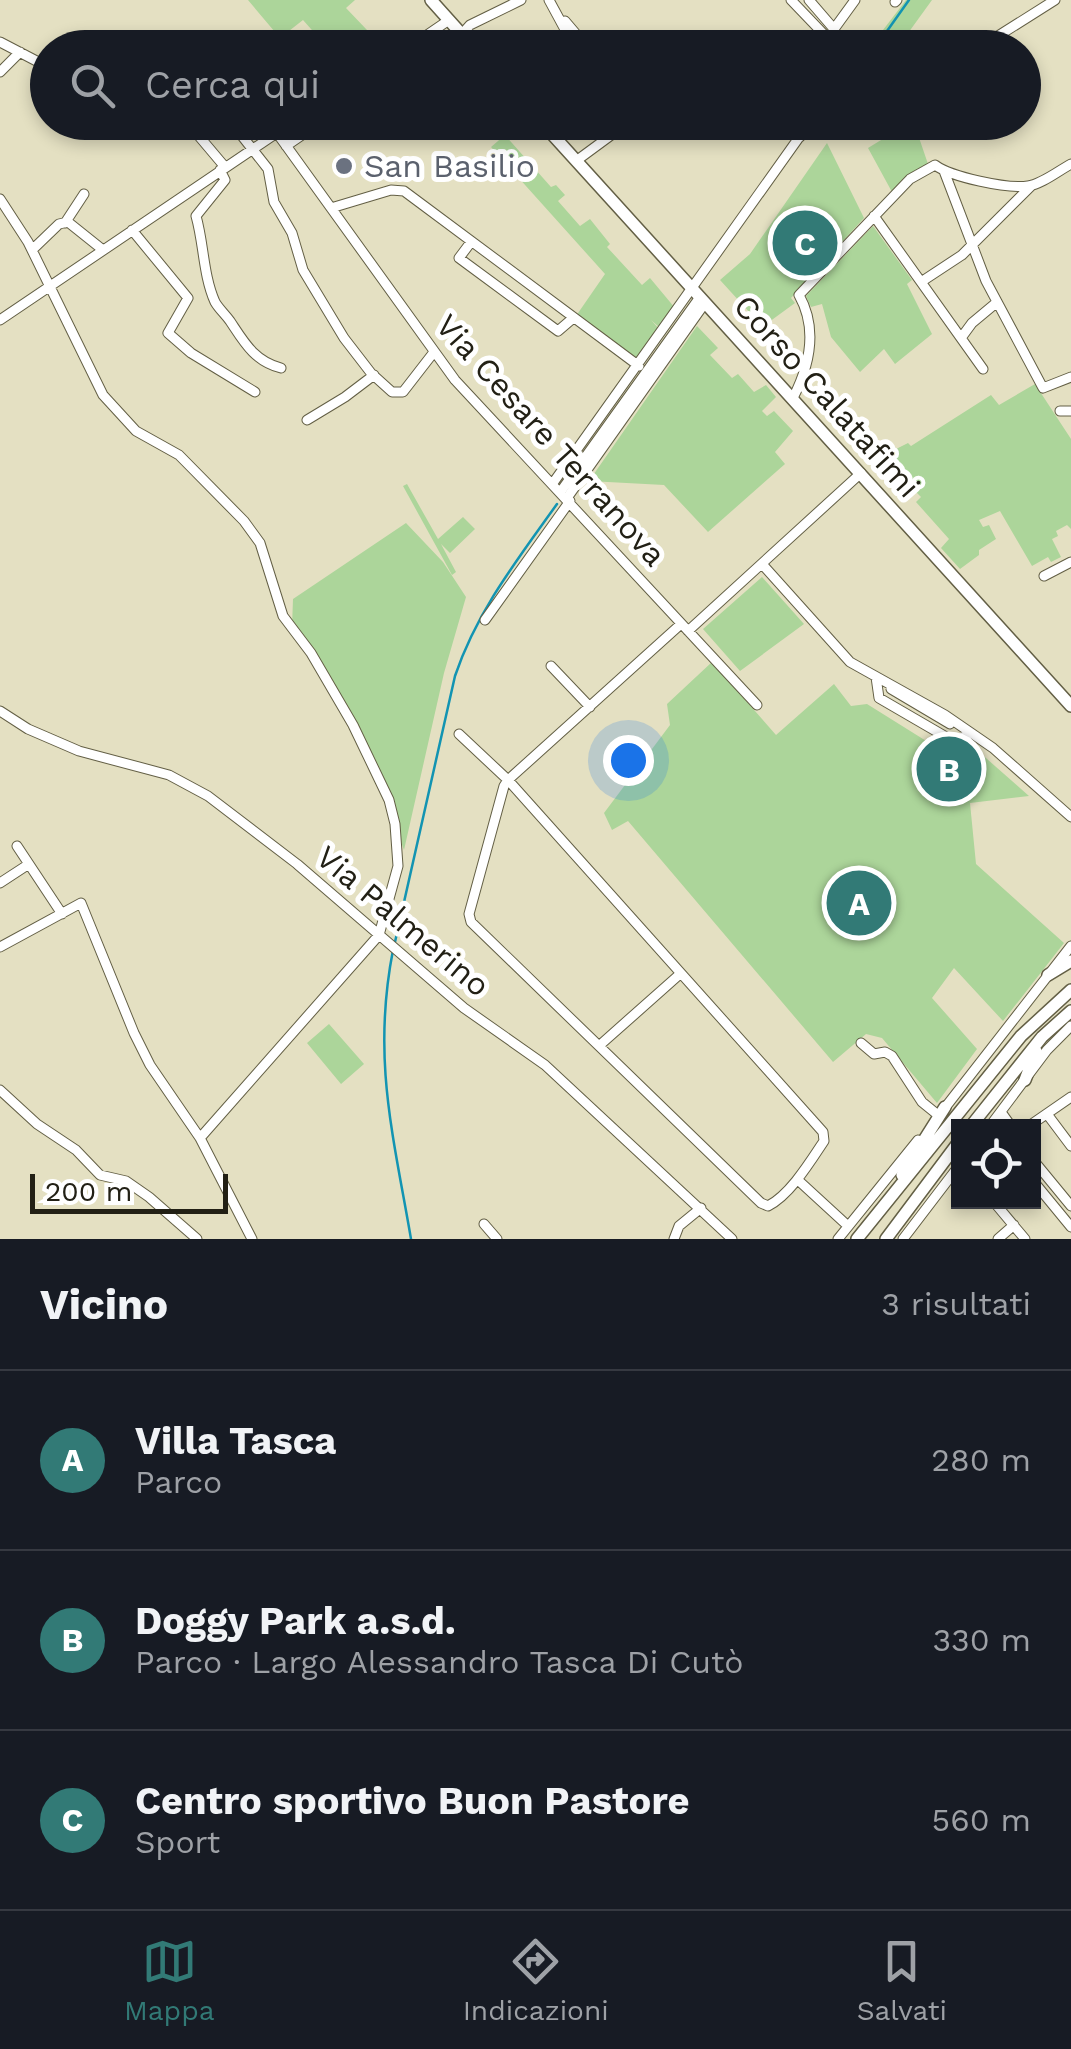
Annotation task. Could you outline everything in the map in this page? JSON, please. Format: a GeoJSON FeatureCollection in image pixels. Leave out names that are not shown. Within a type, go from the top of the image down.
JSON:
{"type":"FeatureCollection","features":[{"type":"Feature","properties":{"kind":"main road"},"geometry":{"type":"LineString","coordinates":[[431,0],[459,30]]}},
{"type":"Feature","properties":{"kind":"main road","name":"Corso Calatafimi"},"geometry":{"type":"LineString","coordinates":[[557,140],[1069,701]]}},
{"type":"Feature","properties":{"kind":"main road"},"geometry":{"type":"LineString","coordinates":[[1048,975],[1071,962]]}},
{"type":"Feature","properties":{"kind":"main road"},"geometry":{"type":"LineString","coordinates":[[857,1239],[1021,1036],[1071,990]]}},
{"type":"Feature","properties":{"kind":"main road"},"geometry":{"type":"LineString","coordinates":[[977,1119],[1042,1037],[1071,1012]]}},
{"type":"Feature","properties":{"kind":"main road"},"geometry":{"type":"LineString","coordinates":[[1025,1080],[1042,1037]]}},
{"type":"Feature","properties":{"kind":"main road"},"geometry":{"type":"LineString","coordinates":[[883,1207],[942,1111]]}},
{"type":"Feature","properties":{"kind":"main road"},"geometry":{"type":"LineString","coordinates":[[886,1239],[951,1152]]}},
{"type":"Feature","properties":{"kind":"street"},"geometry":{"type":"LineString","coordinates":[[466,30],[521,0]]}},
{"type":"Feature","properties":{"kind":"street"},"geometry":{"type":"LineString","coordinates":[[799,2],[834,29],[855,0]]}},
{"type":"Feature","properties":{"kind":"street"},"geometry":{"type":"LineString","coordinates":[[1007,30],[1055,0]]}},
{"type":"Feature","properties":{"kind":"street"},"geometry":{"type":"LineString","coordinates":[[799,2],[822,30]]}},
{"type":"Feature","properties":{"kind":"street"},"geometry":{"type":"LineString","coordinates":[[551,4],[565,30]]}},
{"type":"Feature","properties":{"kind":"street"},"geometry":{"type":"LineString","coordinates":[[551,4],[573,30]]}},
{"type":"Feature","properties":{"kind":"street"},"geometry":{"type":"LineString","coordinates":[[435,30],[450,20]]}},
{"type":"Feature","properties":{"kind":"street"},"geometry":{"type":"LineString","coordinates":[[0,42],[30,57]]}},
{"type":"Feature","properties":{"kind":"street"},"geometry":{"type":"LineString","coordinates":[[0,72],[20,52]]}},
{"type":"Feature","properties":{"kind":"street"},"geometry":{"type":"LineString","coordinates":[[201,140],[222,168],[225,180],[196,216],[216,302],[251,352],[280,368]]}},
{"type":"Feature","properties":{"kind":"street"},"geometry":{"type":"LineString","coordinates":[[248,140],[268,169],[274,202],[292,233],[303,270],[344,338],[374,375],[392,392],[403,392],[434,352]]}},
{"type":"Feature","properties":{"kind":"street"},"geometry":{"type":"LineString","coordinates":[[0,320],[266,140]]}},
{"type":"Feature","properties":{"kind":"street","name":"Via Cesare Terranova"},"geometry":{"type":"LineString","coordinates":[[282,140],[455,380],[757,704]]}},
{"type":"Feature","properties":{"kind":"street"},"geometry":{"type":"LineString","coordinates":[[286,146],[295,140]]}},
{"type":"Feature","properties":{"kind":"street"},"geometry":{"type":"LineString","coordinates":[[576,162],[605,140]]}},
{"type":"Feature","properties":{"kind":"street"},"geometry":{"type":"LineString","coordinates":[[563,494],[699,297],[798,140]]}},
{"type":"Feature","properties":{"kind":"street"},"geometry":{"type":"LineString","coordinates":[[921,282],[962,256],[1031,186],[1071,164]]}},
{"type":"Feature","properties":{"kind":"street"},"geometry":{"type":"LineString","coordinates":[[792,398],[804,377],[810,345],[810,318],[799,295],[910,179],[935,165],[944,172],[1003,185],[1031,186]]}},
{"type":"Feature","properties":{"kind":"street"},"geometry":{"type":"LineString","coordinates":[[944,172],[996,303],[1022,343],[1043,388],[1071,377]]}},
{"type":"Feature","properties":{"kind":"street"},"geometry":{"type":"LineString","coordinates":[[331,208],[391,190],[404,191],[639,366]]}},
{"type":"Feature","properties":{"kind":"street"},"geometry":{"type":"LineString","coordinates":[[32,250],[39,240],[65,223],[84,194]]}},
{"type":"Feature","properties":{"kind":"street"},"geometry":{"type":"LineString","coordinates":[[2,206],[32,250],[89,372],[110,404],[136,431],[178,455],[260,543],[283,616],[311,652],[353,725],[389,800],[395,824],[398,866],[383,939],[200,1138]]}},
{"type":"Feature","properties":{"kind":"street"},"geometry":{"type":"LineString","coordinates":[[874,216],[982,369]]}},
{"type":"Feature","properties":{"kind":"street"},"geometry":{"type":"LineString","coordinates":[[65,223],[103,250]]}},
{"type":"Feature","properties":{"kind":"street"},"geometry":{"type":"LineString","coordinates":[[132,230],[188,298],[168,332],[191,353],[255,392]]}},
{"type":"Feature","properties":{"kind":"street"},"geometry":{"type":"LineString","coordinates":[[470,242],[458,258],[558,330],[572,318]]}},
{"type":"Feature","properties":{"kind":"street"},"geometry":{"type":"LineString","coordinates":[[484,620],[639,366],[699,297]]}},
{"type":"Feature","properties":{"kind":"street"},"geometry":{"type":"LineString","coordinates":[[960,338],[972,322],[996,303]]}},
{"type":"Feature","properties":{"kind":"street"},"geometry":{"type":"LineString","coordinates":[[308,420],[374,375]]}},
{"type":"Feature","properties":{"kind":"street"},"geometry":{"type":"LineString","coordinates":[[460,734],[508,780],[823,1132],[824,1141],[799,1180],[774,1204],[760,1203],[471,922],[469,914],[508,780],[762,564],[861,473]]}},
{"type":"Feature","properties":{"kind":"street"},"geometry":{"type":"LineString","coordinates":[[1044,576],[1071,562]]}},
{"type":"Feature","properties":{"kind":"street"},"geometry":{"type":"LineString","coordinates":[[762,564],[850,662],[900,688],[993,748],[1071,817]]}},
{"type":"Feature","properties":{"kind":"street"},"geometry":{"type":"LineString","coordinates":[[552,666],[590,707]]}},
{"type":"Feature","properties":{"kind":"street"},"geometry":{"type":"LineString","coordinates":[[879,679],[879,698],[953,742],[966,731]]}},
{"type":"Feature","properties":{"kind":"street","name":"Via Palmerino"},"geometry":{"type":"LineString","coordinates":[[0,711],[28,729],[78,751],[145,767],[192,786],[297,864],[464,1008],[545,1066],[732,1239]]}},
{"type":"Feature","properties":{"kind":"street"},"geometry":{"type":"LineString","coordinates":[[17,846],[62,914]]}},
{"type":"Feature","properties":{"kind":"street"},"geometry":{"type":"LineString","coordinates":[[0,883],[29,864]]}},
{"type":"Feature","properties":{"kind":"street"},"geometry":{"type":"LineString","coordinates":[[0,948],[81,903],[134,1033],[200,1138],[252,1239]]}},
{"type":"Feature","properties":{"kind":"street"},"geometry":{"type":"LineString","coordinates":[[838,1239],[1071,946]]}},
{"type":"Feature","properties":{"kind":"street"},"geometry":{"type":"LineString","coordinates":[[600,1046],[680,974]]}},
{"type":"Feature","properties":{"kind":"street"},"geometry":{"type":"LineString","coordinates":[[996,1119],[1046,1050],[1071,1026]]}},
{"type":"Feature","properties":{"kind":"street"},"geometry":{"type":"LineString","coordinates":[[860,1043],[874,1054],[885,1052],[892,1056],[922,1102],[942,1111]]}},
{"type":"Feature","properties":{"kind":"street"},"geometry":{"type":"LineString","coordinates":[[0,1090],[37,1124],[76,1150],[100,1175],[126,1182],[149,1197],[197,1239]]}},
{"type":"Feature","properties":{"kind":"street"},"geometry":{"type":"LineString","coordinates":[[1039,1119],[1071,1097]]}},
{"type":"Feature","properties":{"kind":"street"},"geometry":{"type":"LineString","coordinates":[[1001,1112],[1006,1119]]}},
{"type":"Feature","properties":{"kind":"street"},"geometry":{"type":"LineString","coordinates":[[1046,1114],[1071,1145]]}},
{"type":"Feature","properties":{"kind":"street"},"geometry":{"type":"LineString","coordinates":[[1041,1170],[1071,1206]]}},
{"type":"Feature","properties":{"kind":"street"},"geometry":{"type":"LineString","coordinates":[[904,1239],[951,1176]]}},
{"type":"Feature","properties":{"kind":"street"},"geometry":{"type":"LineString","coordinates":[[799,1180],[848,1226]]}},
{"type":"Feature","properties":{"kind":"street"},"geometry":{"type":"LineString","coordinates":[[1041,1191],[1071,1227]]}},
{"type":"Feature","properties":{"kind":"street"},"geometry":{"type":"LineString","coordinates":[[674,1239],[679,1226],[701,1208]]}},
{"type":"Feature","properties":{"kind":"street"},"geometry":{"type":"LineString","coordinates":[[1000,1209],[1025,1239]]}},
{"type":"Feature","properties":{"kind":"street"},"geometry":{"type":"LineString","coordinates":[[484,1224],[497,1239]]}},
{"type":"Feature","properties":{"kind":"street"},"geometry":{"type":"LineString","coordinates":[[998,1239],[1014,1225]]}},
{"type":"Feature","properties":{"kind":"green space"},"geometry":{"type":"Polygon","coordinates":[[[248,0],[355,0],[346,8],[367,30],[312,30],[303,20],[290,30],[273,30],[248,0]]]}},
{"type":"Feature","properties":{"kind":"green space"},"geometry":{"type":"Polygon","coordinates":[[[906,0],[932,0],[910,30],[883,30],[906,0]]]}},
{"type":"Feature","properties":{"kind":"green space"},"geometry":{"type":"Polygon","coordinates":[[[499,140],[509,140],[551,187],[556,185],[565,195],[558,201],[580,226],[590,219],[610,244],[607,247],[642,285],[650,278],[675,308],[660,328],[651,320],[660,330],[639,360],[576,316],[605,274],[491,147],[499,140]]]}},
{"type":"Feature","properties":{"kind":"green space"},"geometry":{"type":"Polygon","coordinates":[[[881,140],[920,140],[928,164],[892,192],[868,148],[881,140]]]}},
{"type":"Feature","properties":{"kind":"green space"},"geometry":{"type":"Polygon","coordinates":[[[827,143],[864,218],[791,298],[795,303],[769,322],[758,309],[751,314],[720,280],[750,254],[827,143]]]}},
{"type":"Feature","properties":{"kind":"green space"},"geometry":{"type":"Polygon","coordinates":[[[873,226],[912,280],[907,284],[932,334],[895,364],[884,349],[860,372],[831,337],[822,304],[811,307],[806,296],[873,226]]]}},
{"type":"Feature","properties":{"kind":"green space"},"geometry":{"type":"Polygon","coordinates":[[[697,326],[718,348],[710,355],[732,378],[738,374],[754,392],[766,385],[776,397],[762,411],[767,416],[774,411],[793,431],[775,452],[785,464],[708,532],[664,485],[589,481],[697,326]]]}},
{"type":"Feature","properties":{"kind":"green space"},"geometry":{"type":"Polygon","coordinates":[[[1035,384],[1071,439],[1071,529],[1067,525],[1056,531],[1058,536],[1052,539],[1061,557],[1051,562],[1048,557],[1032,566],[1000,511],[979,520],[983,527],[989,525],[996,539],[960,569],[941,548],[949,539],[916,502],[921,497],[913,489],[906,495],[897,485],[905,477],[900,477],[890,463],[897,457],[894,450],[908,443],[911,446],[991,395],[999,405],[1035,384]]]}},
{"type":"Feature","properties":{"kind":"green space"},"geometry":{"type":"Polygon","coordinates":[[[407,484],[438,539],[463,517],[475,529],[450,553],[441,544],[456,572],[452,575],[403,486],[407,484]]]}},
{"type":"Feature","properties":{"kind":"green space"},"geometry":{"type":"Polygon","coordinates":[[[406,523],[443,562],[466,597],[444,673],[404,850],[378,777],[292,627],[293,599],[406,523]]]}},
{"type":"Feature","properties":{"kind":"green space"},"geometry":{"type":"Polygon","coordinates":[[[762,577],[804,624],[740,671],[703,629],[762,577]]]}},
{"type":"Feature","properties":{"kind":"green space"},"geometry":{"type":"Polygon","coordinates":[[[712,662],[776,735],[834,684],[851,706],[867,704],[947,754],[970,744],[1029,796],[970,803],[976,864],[1064,943],[1003,1021],[954,968],[932,998],[977,1049],[937,1103],[882,1038],[866,1034],[833,1062],[628,821],[612,830],[604,813],[670,725],[667,704],[712,662]]]}},
{"type":"Feature","properties":{"kind":"green space"},"geometry":{"type":"Polygon","coordinates":[[[329,1024],[364,1064],[341,1084],[307,1043],[329,1024]]]}},
{"type":"Feature","properties":{"kind":"waterway"},"geometry":{"type":"LineString","coordinates":[[888,30],[909,0]]}},
{"type":"Feature","properties":{"kind":"waterway"},"geometry":{"type":"LineString","coordinates":[[395,942],[455,676],[486,608],[557,504]]}},
{"type":"Feature","properties":{"kind":"waterway"},"geometry":{"type":"LineString","coordinates":[[393,950],[384,1026],[387,1096],[411,1239]]}},
{"type":"Feature","properties":{"kind":"place","name":"San Basilio"},"geometry":{"type":"Point","coordinates":[344,166]}},
{"type":"Feature","properties":{"kind":"place","name":"Centro sportivo Buon Pastore"},"geometry":{"type":"Point","coordinates":[805,243]}},
{"type":"Feature","properties":{"kind":"place","name":"Doggy Park a.s.d."},"geometry":{"type":"Point","coordinates":[949,769]}},
{"type":"Feature","properties":{"kind":"place","name":"Villa Tasca"},"geometry":{"type":"Point","coordinates":[859,903]}}]}
